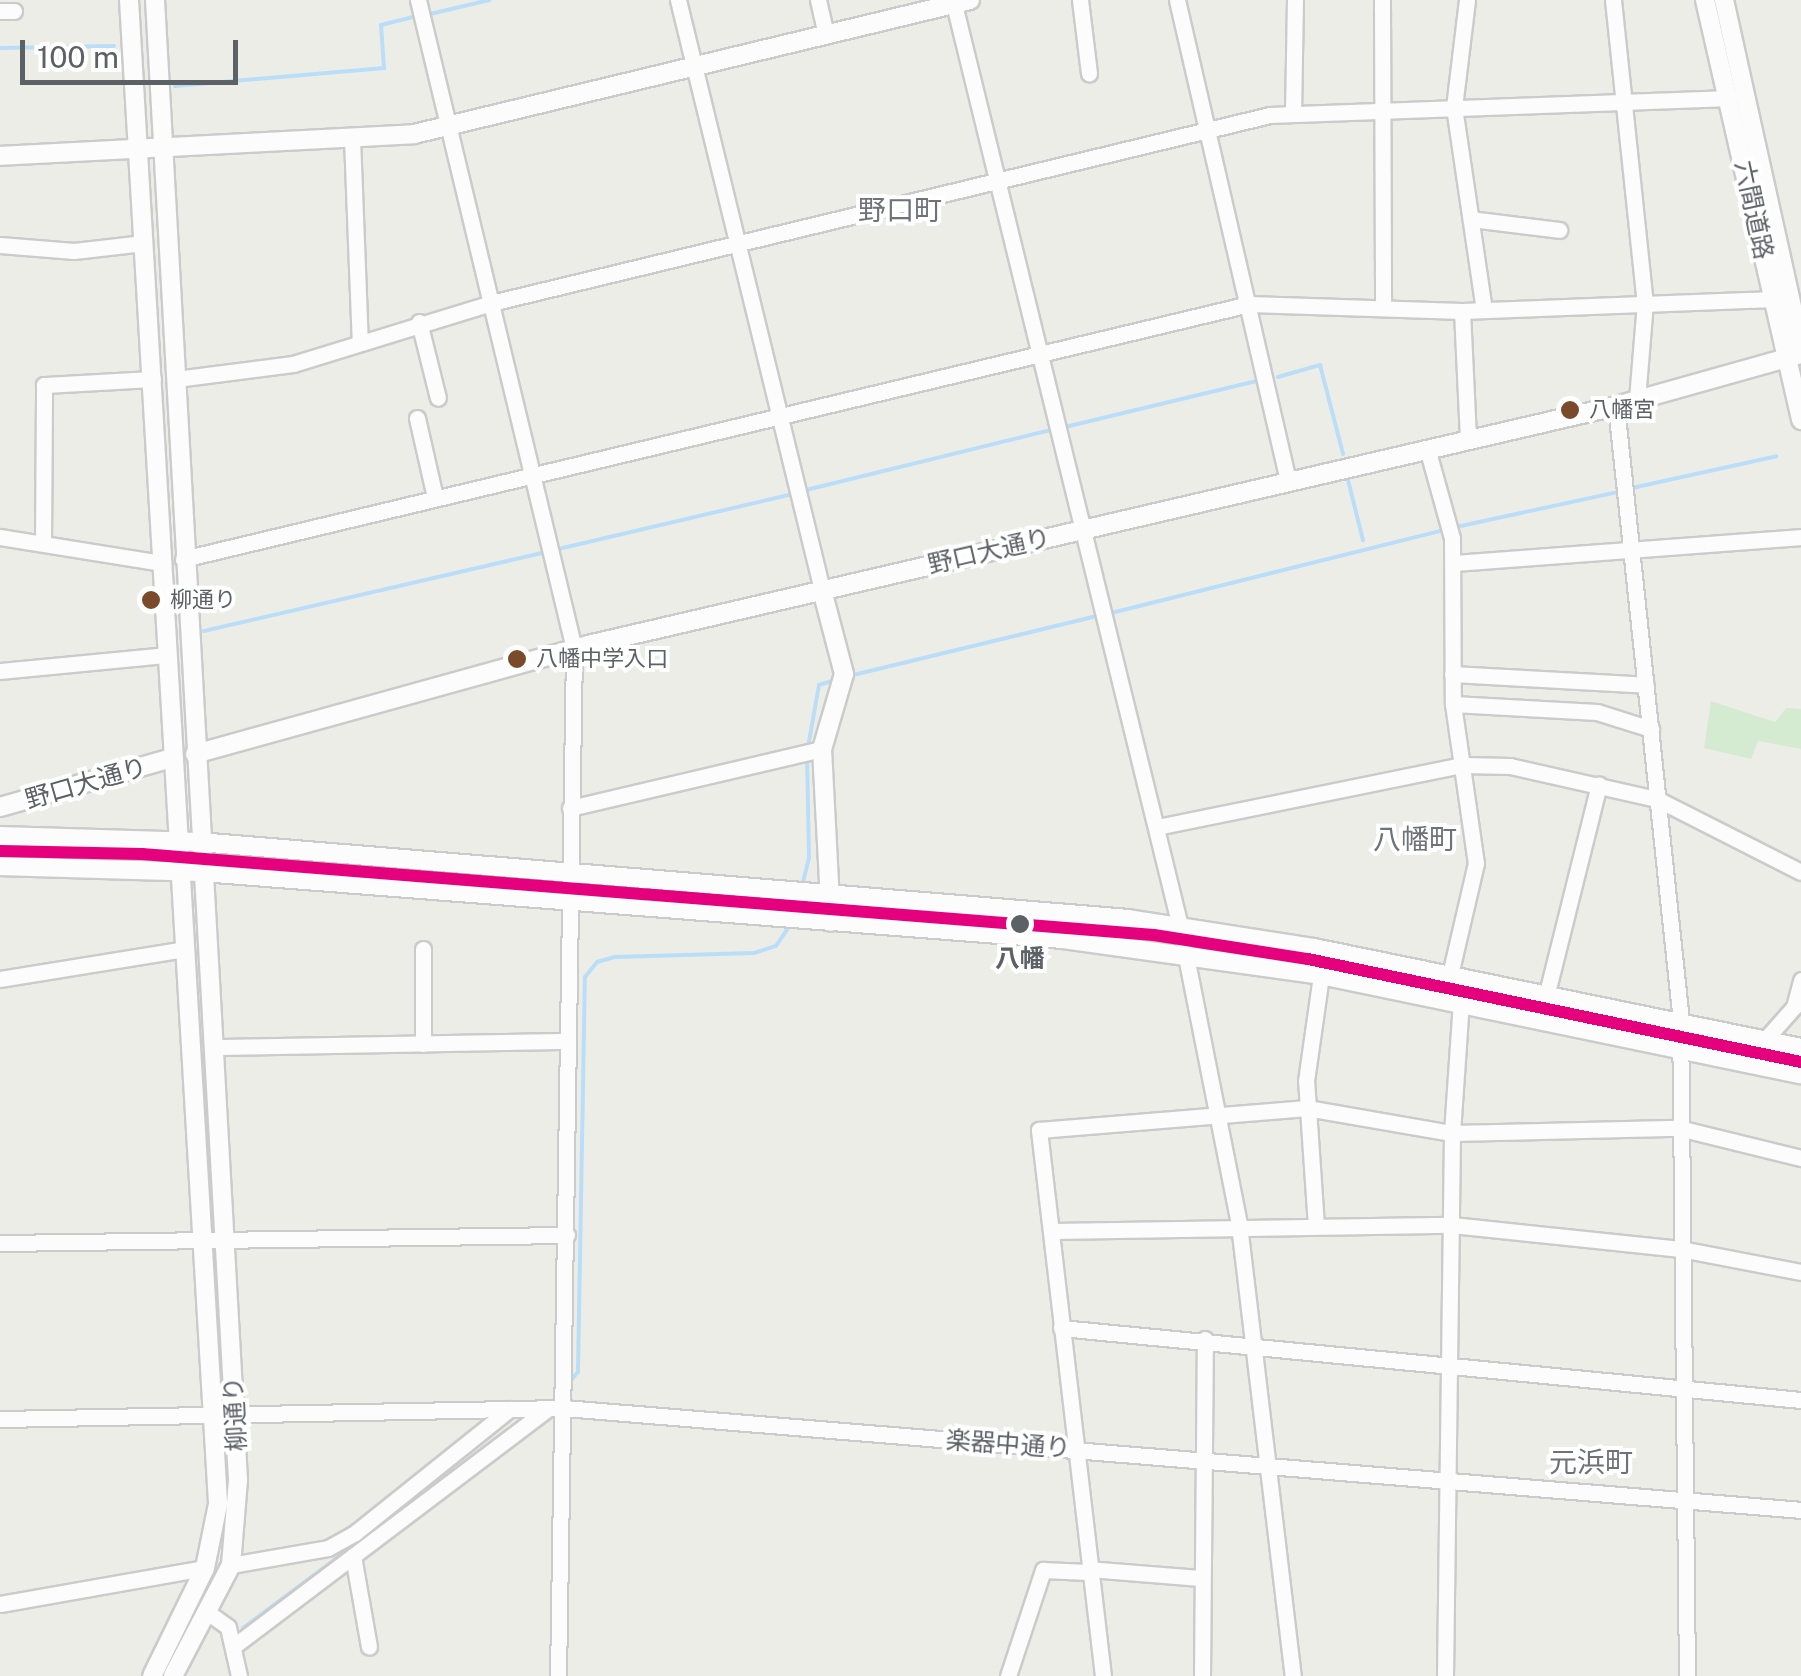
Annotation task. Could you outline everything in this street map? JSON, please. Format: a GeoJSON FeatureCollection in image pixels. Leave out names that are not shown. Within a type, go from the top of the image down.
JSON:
{"type":"FeatureCollection","features":[{"type":"Feature","properties":{"kind":"street","name":"柳通り"},"geometry":{"type":"LineString","coordinates":[[129,0],[172,758],[189,842],[202,872],[235,1415],[231,1565],[210,1614],[173,1676]]}},
{"type":"Feature","properties":{"kind":"street","name":"柳通り"},"geometry":{"type":"LineString","coordinates":[[152,1676],[205,1568],[218,1504],[181,871],[189,842],[195,754],[155,0]]}},
{"type":"Feature","properties":{"kind":"street"},"geometry":{"type":"LineString","coordinates":[[418,0],[574,649],[558,1676]]}},
{"type":"Feature","properties":{"kind":"street"},"geometry":{"type":"LineString","coordinates":[[678,0],[844,674],[822,749],[831,922]]}},
{"type":"Feature","properties":{"kind":"street"},"geometry":{"type":"LineString","coordinates":[[818,0],[826,34]]}},
{"type":"Feature","properties":{"kind":"street"},"geometry":{"type":"LineString","coordinates":[[1080,0],[1089,73]]}},
{"type":"Feature","properties":{"kind":"street"},"geometry":{"type":"LineString","coordinates":[[1177,0],[1288,480]]}},
{"type":"Feature","properties":{"kind":"street"},"geometry":{"type":"LineString","coordinates":[[1293,114],[1295,0]]}},
{"type":"Feature","properties":{"kind":"street"},"geometry":{"type":"LineString","coordinates":[[1382,0],[1383,307]]}},
{"type":"Feature","properties":{"kind":"street"},"geometry":{"type":"LineString","coordinates":[[1467,0],[1454,107],[1484,309]]}},
{"type":"Feature","properties":{"kind":"street"},"geometry":{"type":"LineString","coordinates":[[1613,0],[1646,302],[1637,399]]}},
{"type":"Feature","properties":{"kind":"street","name":"六間道路"},"geometry":{"type":"LineString","coordinates":[[1705,0],[1773,300],[1794,358],[1801,420]]}},
{"type":"Feature","properties":{"kind":"street","name":"六間道路"},"geometry":{"type":"LineString","coordinates":[[1724,0],[1801,346]]}},
{"type":"Feature","properties":{"kind":"street"},"geometry":{"type":"LineString","coordinates":[[0,156],[163,144],[352,138],[448,126],[959,1],[1037,355],[1157,827],[1218,1115],[1239,1226],[1293,1676]]}},
{"type":"Feature","properties":{"kind":"street"},"geometry":{"type":"LineString","coordinates":[[176,379],[293,364],[490,303],[1206,128],[1293,114],[1730,98]]}},
{"type":"Feature","properties":{"kind":"street"},"geometry":{"type":"LineString","coordinates":[[352,138],[360,342]]}},
{"type":"Feature","properties":{"kind":"street"},"geometry":{"type":"LineString","coordinates":[[1470,219],[1559,230]]}},
{"type":"Feature","properties":{"kind":"street"},"geometry":{"type":"LineString","coordinates":[[0,246],[74,250],[144,243]]}},
{"type":"Feature","properties":{"kind":"street"},"geometry":{"type":"LineString","coordinates":[[183,558],[1249,304],[1462,310],[1773,300]]}},
{"type":"Feature","properties":{"kind":"street"},"geometry":{"type":"LineString","coordinates":[[1462,310],[1468,438]]}},
{"type":"Feature","properties":{"kind":"street"},"geometry":{"type":"LineString","coordinates":[[419,322],[438,398]]}},
{"type":"Feature","properties":{"kind":"street","name":"野口大通り"},"geometry":{"type":"LineString","coordinates":[[195,754],[574,649],[1616,406],[1794,358]]}},
{"type":"Feature","properties":{"kind":"street"},"geometry":{"type":"LineString","coordinates":[[44,540],[44,385],[152,379]]}},
{"type":"Feature","properties":{"kind":"street"},"geometry":{"type":"LineString","coordinates":[[1616,406],[1680,1027],[1688,1676]]}},
{"type":"Feature","properties":{"kind":"street"},"geometry":{"type":"LineString","coordinates":[[417,418],[435,498]]}},
{"type":"Feature","properties":{"kind":"street"},"geometry":{"type":"LineString","coordinates":[[1427,448],[1455,563],[1453,704],[1476,864],[1450,976]]}},
{"type":"Feature","properties":{"kind":"street"},"geometry":{"type":"LineString","coordinates":[[0,536],[44,540],[163,563]]}},
{"type":"Feature","properties":{"kind":"street"},"geometry":{"type":"LineString","coordinates":[[1455,563],[1801,537]]}},
{"type":"Feature","properties":{"kind":"street"},"geometry":{"type":"LineString","coordinates":[[0,671],[165,655]]}},
{"type":"Feature","properties":{"kind":"street"},"geometry":{"type":"LineString","coordinates":[[1452,674],[1646,686]]}},
{"type":"Feature","properties":{"kind":"street"},"geometry":{"type":"LineString","coordinates":[[1453,704],[1597,712],[1651,729]]}},
{"type":"Feature","properties":{"kind":"street"},"geometry":{"type":"LineString","coordinates":[[570,808],[822,749]]}},
{"type":"Feature","properties":{"kind":"street","name":"野口大通り"},"geometry":{"type":"LineString","coordinates":[[0,807],[172,758]]}},
{"type":"Feature","properties":{"kind":"street"},"geometry":{"type":"LineString","coordinates":[[1157,827],[1462,765],[1510,766],[1657,799],[1801,872]]}},
{"type":"Feature","properties":{"kind":"street"},"geometry":{"type":"LineString","coordinates":[[1546,997],[1599,784]]}},
{"type":"Feature","properties":{"kind":"street"},"geometry":{"type":"LineString","coordinates":[[0,836],[189,842],[1180,926],[1801,1048]]}},
{"type":"Feature","properties":{"kind":"street"},"geometry":{"type":"LineString","coordinates":[[0,866],[202,872],[1181,954],[1462,1002],[1801,1074]]}},
{"type":"Feature","properties":{"kind":"street"},"geometry":{"type":"LineString","coordinates":[[0,979],[186,949]]}},
{"type":"Feature","properties":{"kind":"street"},"geometry":{"type":"LineString","coordinates":[[423,949],[423,1044]]}},
{"type":"Feature","properties":{"kind":"street"},"geometry":{"type":"LineString","coordinates":[[1316,1226],[1307,1108],[1321,975]]}},
{"type":"Feature","properties":{"kind":"street"},"geometry":{"type":"LineString","coordinates":[[1763,1042],[1794,1007],[1801,980]]}},
{"type":"Feature","properties":{"kind":"street"},"geometry":{"type":"LineString","coordinates":[[1445,1676],[1452,1133],[1462,1002]]}},
{"type":"Feature","properties":{"kind":"street"},"geometry":{"type":"LineString","coordinates":[[214,1048],[568,1041]]}},
{"type":"Feature","properties":{"kind":"street"},"geometry":{"type":"LineString","coordinates":[[1103,1676],[1072,1448],[1053,1231],[1039,1130],[1307,1108],[1452,1133],[1679,1128],[1801,1158]]}},
{"type":"Feature","properties":{"kind":"street"},"geometry":{"type":"LineString","coordinates":[[1053,1231],[1452,1225],[1682,1249],[1801,1272]]}},
{"type":"Feature","properties":{"kind":"street"},"geometry":{"type":"LineString","coordinates":[[0,1244],[566,1235]]}},
{"type":"Feature","properties":{"kind":"street"},"geometry":{"type":"LineString","coordinates":[[1061,1328],[1254,1343],[1801,1400]]}},
{"type":"Feature","properties":{"kind":"street"},"geometry":{"type":"LineString","coordinates":[[1202,1676],[1205,1339]]}},
{"type":"Feature","properties":{"kind":"street"},"geometry":{"type":"LineString","coordinates":[[234,1646],[560,1398]]}},
{"type":"Feature","properties":{"kind":"street","name":"楽器中通り"},"geometry":{"type":"LineString","coordinates":[[0,1418],[510,1410],[560,1398],[1072,1448],[1801,1510]]}},
{"type":"Feature","properties":{"kind":"street"},"geometry":{"type":"LineString","coordinates":[[231,1565],[328,1548],[355,1533],[510,1410]]}},
{"type":"Feature","properties":{"kind":"street"},"geometry":{"type":"LineString","coordinates":[[353,1556],[368,1648]]}},
{"type":"Feature","properties":{"kind":"street"},"geometry":{"type":"LineString","coordinates":[[0,1604],[205,1568]]}},
{"type":"Feature","properties":{"kind":"street"},"geometry":{"type":"LineString","coordinates":[[1008,1676],[1043,1570],[1200,1578]]}},
{"type":"Feature","properties":{"kind":"street"},"geometry":{"type":"LineString","coordinates":[[210,1614],[226,1622],[239,1676]]}},
{"type":"Feature","properties":{"kind":"green space"},"geometry":{"type":"Polygon","coordinates":[[[1711,701],[1775,722],[1786,708],[1801,709],[1801,749],[1758,741],[1751,759],[1704,748],[1711,701]]]}},
{"type":"Feature","properties":{"kind":"waterway"},"geometry":{"type":"LineString","coordinates":[[430,14],[489,0]]}},
{"type":"Feature","properties":{"kind":"waterway"},"geometry":{"type":"LineString","coordinates":[[175,86],[384,68],[381,25],[413,17]]}},
{"type":"Feature","properties":{"kind":"waterway"},"geometry":{"type":"LineString","coordinates":[[0,48],[114,46]]}},
{"type":"Feature","properties":{"kind":"waterway"},"geometry":{"type":"LineString","coordinates":[[1278,377],[1320,365],[1343,454]]}},
{"type":"Feature","properties":{"kind":"waterway"},"geometry":{"type":"LineString","coordinates":[[1065,427],[1257,381]]}},
{"type":"Feature","properties":{"kind":"waterway"},"geometry":{"type":"LineString","coordinates":[[802,491],[1055,429]]}},
{"type":"Feature","properties":{"kind":"waterway"},"geometry":{"type":"LineString","coordinates":[[1632,488],[1777,456]]}},
{"type":"Feature","properties":{"kind":"waterway"},"geometry":{"type":"LineString","coordinates":[[1348,480],[1363,540]]}},
{"type":"Feature","properties":{"kind":"waterway"},"geometry":{"type":"LineString","coordinates":[[1456,527],[1623,491]]}},
{"type":"Feature","properties":{"kind":"waterway"},"geometry":{"type":"LineString","coordinates":[[554,550],[793,494]]}},
{"type":"Feature","properties":{"kind":"waterway"},"geometry":{"type":"LineString","coordinates":[[1107,614],[1447,529]]}},
{"type":"Feature","properties":{"kind":"waterway"},"geometry":{"type":"LineString","coordinates":[[204,631],[545,552]]}},
{"type":"Feature","properties":{"kind":"waterway"},"geometry":{"type":"LineString","coordinates":[[849,676],[1097,616]]}},
{"type":"Feature","properties":{"kind":"waterway"},"geometry":{"type":"LineString","coordinates":[[808,747],[819,685],[835,680]]}},
{"type":"Feature","properties":{"kind":"waterway"},"geometry":{"type":"LineString","coordinates":[[802,886],[809,858],[807,757]]}},
{"type":"Feature","properties":{"kind":"waterway"},"geometry":{"type":"LineString","coordinates":[[567,1385],[578,1372],[585,977],[597,962],[615,957],[754,953],[776,946],[791,924]]}},
{"type":"Feature","properties":{"kind":"waterway"},"geometry":{"type":"LineString","coordinates":[[243,1628],[472,1457]]}},
{"type":"Feature","properties":{"kind":"transit line"},"geometry":{"type":"LineString","coordinates":[[0,851],[142,854],[1154,935],[1308,959],[1801,1062]]}},
{"type":"Feature","properties":{"kind":"place","name":"八幡宮"},"geometry":{"type":"Point","coordinates":[1570,410]}},
{"type":"Feature","properties":{"kind":"place","name":"柳通り"},"geometry":{"type":"Point","coordinates":[151,600]}},
{"type":"Feature","properties":{"kind":"place","name":"八幡中学入口"},"geometry":{"type":"Point","coordinates":[517,659]}},
{"type":"Feature","properties":{"kind":"place","name":"八幡"},"geometry":{"type":"Point","coordinates":[1020,924]}},
{"type":"Feature","properties":{"kind":"district","name":"野口町"},"geometry":{"type":"Point","coordinates":[900,210]}},
{"type":"Feature","properties":{"kind":"district","name":"八幡町"},"geometry":{"type":"Point","coordinates":[1415,839]}},
{"type":"Feature","properties":{"kind":"district","name":"元浜町"},"geometry":{"type":"Point","coordinates":[1591,1462]}}]}
